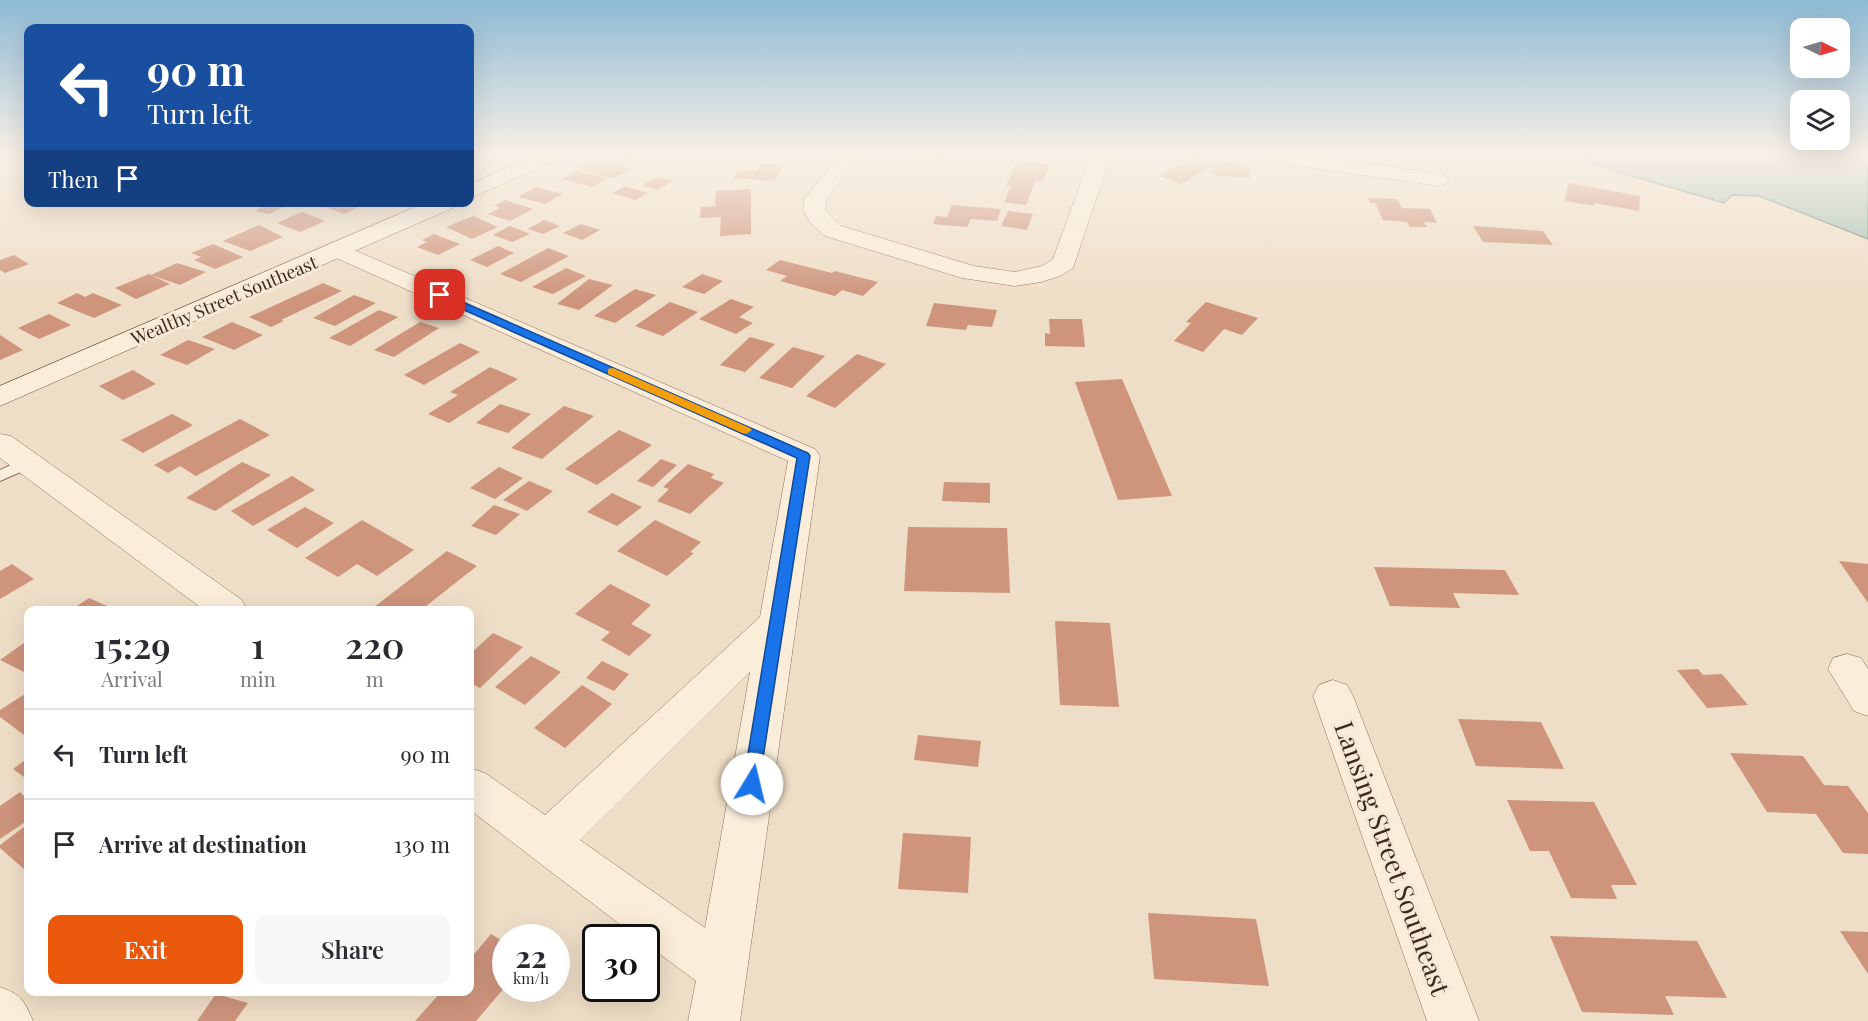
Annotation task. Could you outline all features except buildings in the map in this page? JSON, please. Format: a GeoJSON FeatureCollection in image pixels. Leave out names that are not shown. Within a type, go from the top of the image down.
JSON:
{"type":"FeatureCollection","features":[{"type":"Feature","properties":{"kind":"street"},"geometry":{"type":"LineString","coordinates":[[815,203],[814,210],[819,219],[833,231],[971,273],[1015,279],[1051,271],[1064,263],[1085,203]]}},
{"type":"Feature","properties":{"kind":"street","name":"Wealthy Street Southeast"},"geometry":{"type":"LineString","coordinates":[[0,397],[436,207]]}},
{"type":"Feature","properties":{"kind":"street"},"geometry":{"type":"LineString","coordinates":[[339,251],[804,456],[714,1021]]}},
{"type":"Feature","properties":{"kind":"street"},"geometry":{"type":"LineString","coordinates":[[9,460],[223,606]]}},
{"type":"Feature","properties":{"kind":"street"},"geometry":{"type":"LineString","coordinates":[[547,843],[778,622]]}},
{"type":"Feature","properties":{"kind":"street","name":"Lansing Street Southeast"},"geometry":{"type":"LineString","coordinates":[[1333,696],[1453,1021]]}},
{"type":"Feature","properties":{"kind":"street"},"geometry":{"type":"LineString","coordinates":[[474,789],[722,970]]}},
{"type":"Feature","properties":{"kind":"street"},"geometry":{"type":"LineString","coordinates":[[0,1012],[8,1021]]}},
{"type":"Feature","properties":{"kind":"shaded area"},"geometry":{"type":"Polygon","coordinates":[[[1776,203],[1868,203],[1868,239],[1776,203]]]}},
{"type":"Feature","properties":{"kind":"slow traffic"},"geometry":{"type":"LineString","coordinates":[[613,371],[746,430]]}},
{"type":"Feature","properties":{"kind":"route"},"geometry":{"type":"LineString","coordinates":[[440,295],[804,456],[752,784]]}}]}
